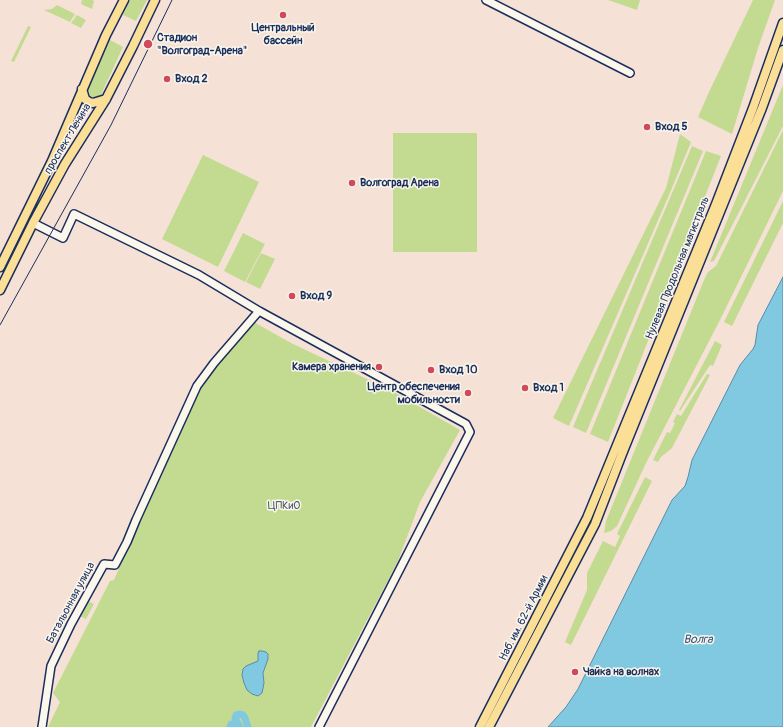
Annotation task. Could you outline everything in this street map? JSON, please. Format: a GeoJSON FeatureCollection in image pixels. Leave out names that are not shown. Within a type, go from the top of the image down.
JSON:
{"type":"FeatureCollection","features":[{"type":"Feature","properties":{"kind":"main road","name":"проспект Ленина"},"geometry":{"type":"LineString","coordinates":[[0,267],[52,161],[106,35],[124,0]]}},
{"type":"Feature","properties":{"kind":"main road","name":"проспект Ленина"},"geometry":{"type":"LineString","coordinates":[[0,290],[33,223],[65,164],[106,99],[155,0]]}},
{"type":"Feature","properties":{"kind":"main road","name":"Нулевая Продольная магистраль"},"geometry":{"type":"LineString","coordinates":[[587,518],[716,204],[753,108],[783,23]]}},
{"type":"Feature","properties":{"kind":"main road","name":"Нулевая Продольная магистраль"},"geometry":{"type":"LineString","coordinates":[[595,524],[759,116],[783,50]]}},
{"type":"Feature","properties":{"kind":"main road"},"geometry":{"type":"LineString","coordinates":[[82,89],[89,102],[93,103],[106,99]]}},
{"type":"Feature","properties":{"kind":"main road","name":"Наб. им. 62-й Армии"},"geometry":{"type":"LineString","coordinates":[[480,727],[587,518]]}},
{"type":"Feature","properties":{"kind":"main road","name":"Наб. им. 62-й Армии"},"geometry":{"type":"LineString","coordinates":[[489,727],[595,524]]}},
{"type":"Feature","properties":{"kind":"street"},"geometry":{"type":"LineString","coordinates":[[486,0],[630,73]]}},
{"type":"Feature","properties":{"kind":"street"},"geometry":{"type":"LineString","coordinates":[[33,223],[63,238],[74,214],[199,275],[259,311],[466,424],[470,432],[319,727]]}},
{"type":"Feature","properties":{"kind":"street","name":"Батальонная улица"},"geometry":{"type":"LineString","coordinates":[[42,727],[51,666],[71,624],[104,564],[115,565],[127,542],[197,386],[214,363],[259,311]]}},
{"type":"Feature","properties":{"kind":"green space"},"geometry":{"type":"Polygon","coordinates":[[[82,0],[94,1],[92,9],[81,4],[82,0]]]}},
{"type":"Feature","properties":{"kind":"green space"},"geometry":{"type":"Polygon","coordinates":[[[130,0],[147,0],[136,21],[123,15],[130,0]]]}},
{"type":"Feature","properties":{"kind":"green space"},"geometry":{"type":"Polygon","coordinates":[[[608,0],[640,0],[637,10],[608,0]]]}},
{"type":"Feature","properties":{"kind":"green space"},"geometry":{"type":"Polygon","coordinates":[[[753,0],[775,0],[758,48],[732,134],[698,117],[753,0]]]}},
{"type":"Feature","properties":{"kind":"green space"},"geometry":{"type":"Polygon","coordinates":[[[57,5],[75,14],[70,22],[44,10],[52,9],[57,5]]]}},
{"type":"Feature","properties":{"kind":"green space"},"geometry":{"type":"Polygon","coordinates":[[[77,15],[86,20],[81,28],[71,23],[77,15]]]}},
{"type":"Feature","properties":{"kind":"green space"},"geometry":{"type":"Polygon","coordinates":[[[28,26],[31,27],[14,62],[11,61],[28,26]]]}},
{"type":"Feature","properties":{"kind":"green space"},"geometry":{"type":"Polygon","coordinates":[[[110,40],[123,47],[100,97],[96,98],[90,96],[87,89],[110,40]]]}},
{"type":"Feature","properties":{"kind":"green space"},"geometry":{"type":"Polygon","coordinates":[[[783,85],[783,126],[714,261],[710,262],[783,85]]]}},
{"type":"Feature","properties":{"kind":"green space"},"geometry":{"type":"Polygon","coordinates":[[[783,130],[783,191],[720,320],[646,463],[617,526],[611,531],[604,533],[606,521],[704,280],[708,272],[716,266],[783,130]]]}},
{"type":"Feature","properties":{"kind":"green space"},"geometry":{"type":"Polygon","coordinates":[[[393,133],[477,133],[477,252],[393,252],[393,133]]]}},
{"type":"Feature","properties":{"kind":"green space"},"geometry":{"type":"Polygon","coordinates":[[[680,134],[691,142],[569,426],[553,418],[666,188],[680,134]]]}},
{"type":"Feature","properties":{"kind":"green space"},"geometry":{"type":"Polygon","coordinates":[[[692,146],[703,151],[586,433],[573,427],[692,146]]]}},
{"type":"Feature","properties":{"kind":"green space"},"geometry":{"type":"Polygon","coordinates":[[[706,151],[721,156],[608,442],[590,434],[706,151]]]}},
{"type":"Feature","properties":{"kind":"green space"},"geometry":{"type":"Polygon","coordinates":[[[203,155],[259,182],[218,267],[162,239],[203,155]]]}},
{"type":"Feature","properties":{"kind":"green space"},"geometry":{"type":"Polygon","coordinates":[[[783,201],[783,223],[732,326],[724,322],[783,201]]]}},
{"type":"Feature","properties":{"kind":"green space"},"geometry":{"type":"Polygon","coordinates":[[[243,233],[265,244],[245,282],[224,271],[243,233]]]}},
{"type":"Feature","properties":{"kind":"green space"},"geometry":{"type":"Polygon","coordinates":[[[261,253],[275,259],[260,289],[246,282],[261,253]]]}},
{"type":"Feature","properties":{"kind":"green space","name":"ЦПКиО"},"geometry":{"type":"Polygon","coordinates":[[[252,321],[291,343],[390,390],[460,430],[420,502],[398,561],[311,727],[48,727],[60,702],[53,693],[110,581],[114,580],[196,390],[252,321]]]}},
{"type":"Feature","properties":{"kind":"green space"},"geometry":{"type":"Polygon","coordinates":[[[715,341],[722,345],[713,366],[710,365],[680,411],[679,410],[715,341]]]}},
{"type":"Feature","properties":{"kind":"green space"},"geometry":{"type":"Polygon","coordinates":[[[707,374],[710,375],[672,448],[661,457],[658,462],[653,460],[667,432],[670,433],[675,423],[673,422],[677,414],[681,416],[707,374]]]}},
{"type":"Feature","properties":{"kind":"green space"},"geometry":{"type":"Polygon","coordinates":[[[645,477],[652,481],[571,645],[565,642],[587,590],[587,573],[603,541],[615,547],[620,536],[617,534],[645,477]]]}},
{"type":"Feature","properties":{"kind":"green space"},"geometry":{"type":"Polygon","coordinates":[[[88,601],[94,604],[86,619],[80,616],[88,601]]]}},
{"type":"Feature","properties":{"kind":"water","name":"Волга"},"geometry":{"type":"Polygon","coordinates":[[[783,277],[783,727],[548,727],[566,707],[578,689],[672,500],[685,486],[692,460],[740,365],[755,345],[758,325],[783,277]]]}},
{"type":"Feature","properties":{"kind":"water"},"geometry":{"type":"Polygon","coordinates":[[[259,651],[266,652],[268,654],[268,659],[263,673],[264,683],[262,693],[258,696],[247,690],[242,675],[243,669],[246,666],[258,661],[259,651]]]}},
{"type":"Feature","properties":{"kind":"waterway"},"geometry":{"type":"LineString","coordinates":[[240,727],[235,718],[236,715],[239,714],[243,715],[248,727]]}},
{"type":"Feature","properties":{"kind":"waterway"},"geometry":{"type":"LineString","coordinates":[[230,727],[231,724],[233,724],[234,727]]}},
{"type":"Feature","properties":{"kind":"tram line"},"geometry":{"type":"LineString","coordinates":[[0,325],[111,125],[172,0]]}},
{"type":"Feature","properties":{"kind":"place","name":"Центральный бассейн"},"geometry":{"type":"Point","coordinates":[283,15]}},
{"type":"Feature","properties":{"kind":"place","name":"Стадион \"Волгоград-Арена\""},"geometry":{"type":"Point","coordinates":[148,44]}},
{"type":"Feature","properties":{"kind":"place","name":"Вход 2"},"geometry":{"type":"Point","coordinates":[167,79]}},
{"type":"Feature","properties":{"kind":"place","name":"Вход 5"},"geometry":{"type":"Point","coordinates":[647,127]}},
{"type":"Feature","properties":{"kind":"place","name":"Волгоград Арена"},"geometry":{"type":"Point","coordinates":[352,183]}},
{"type":"Feature","properties":{"kind":"place","name":"Вход 9"},"geometry":{"type":"Point","coordinates":[292,296]}},
{"type":"Feature","properties":{"kind":"place","name":"Камера хранения"},"geometry":{"type":"Point","coordinates":[379,367]}},
{"type":"Feature","properties":{"kind":"place","name":"Вход 10"},"geometry":{"type":"Point","coordinates":[431,370]}},
{"type":"Feature","properties":{"kind":"place","name":"Вход 1"},"geometry":{"type":"Point","coordinates":[525,388]}},
{"type":"Feature","properties":{"kind":"place","name":"Центр обеспечения мобильности"},"geometry":{"type":"Point","coordinates":[468,393]}},
{"type":"Feature","properties":{"kind":"place","name":"Чайка на волнах"},"geometry":{"type":"Point","coordinates":[575,672]}}]}
